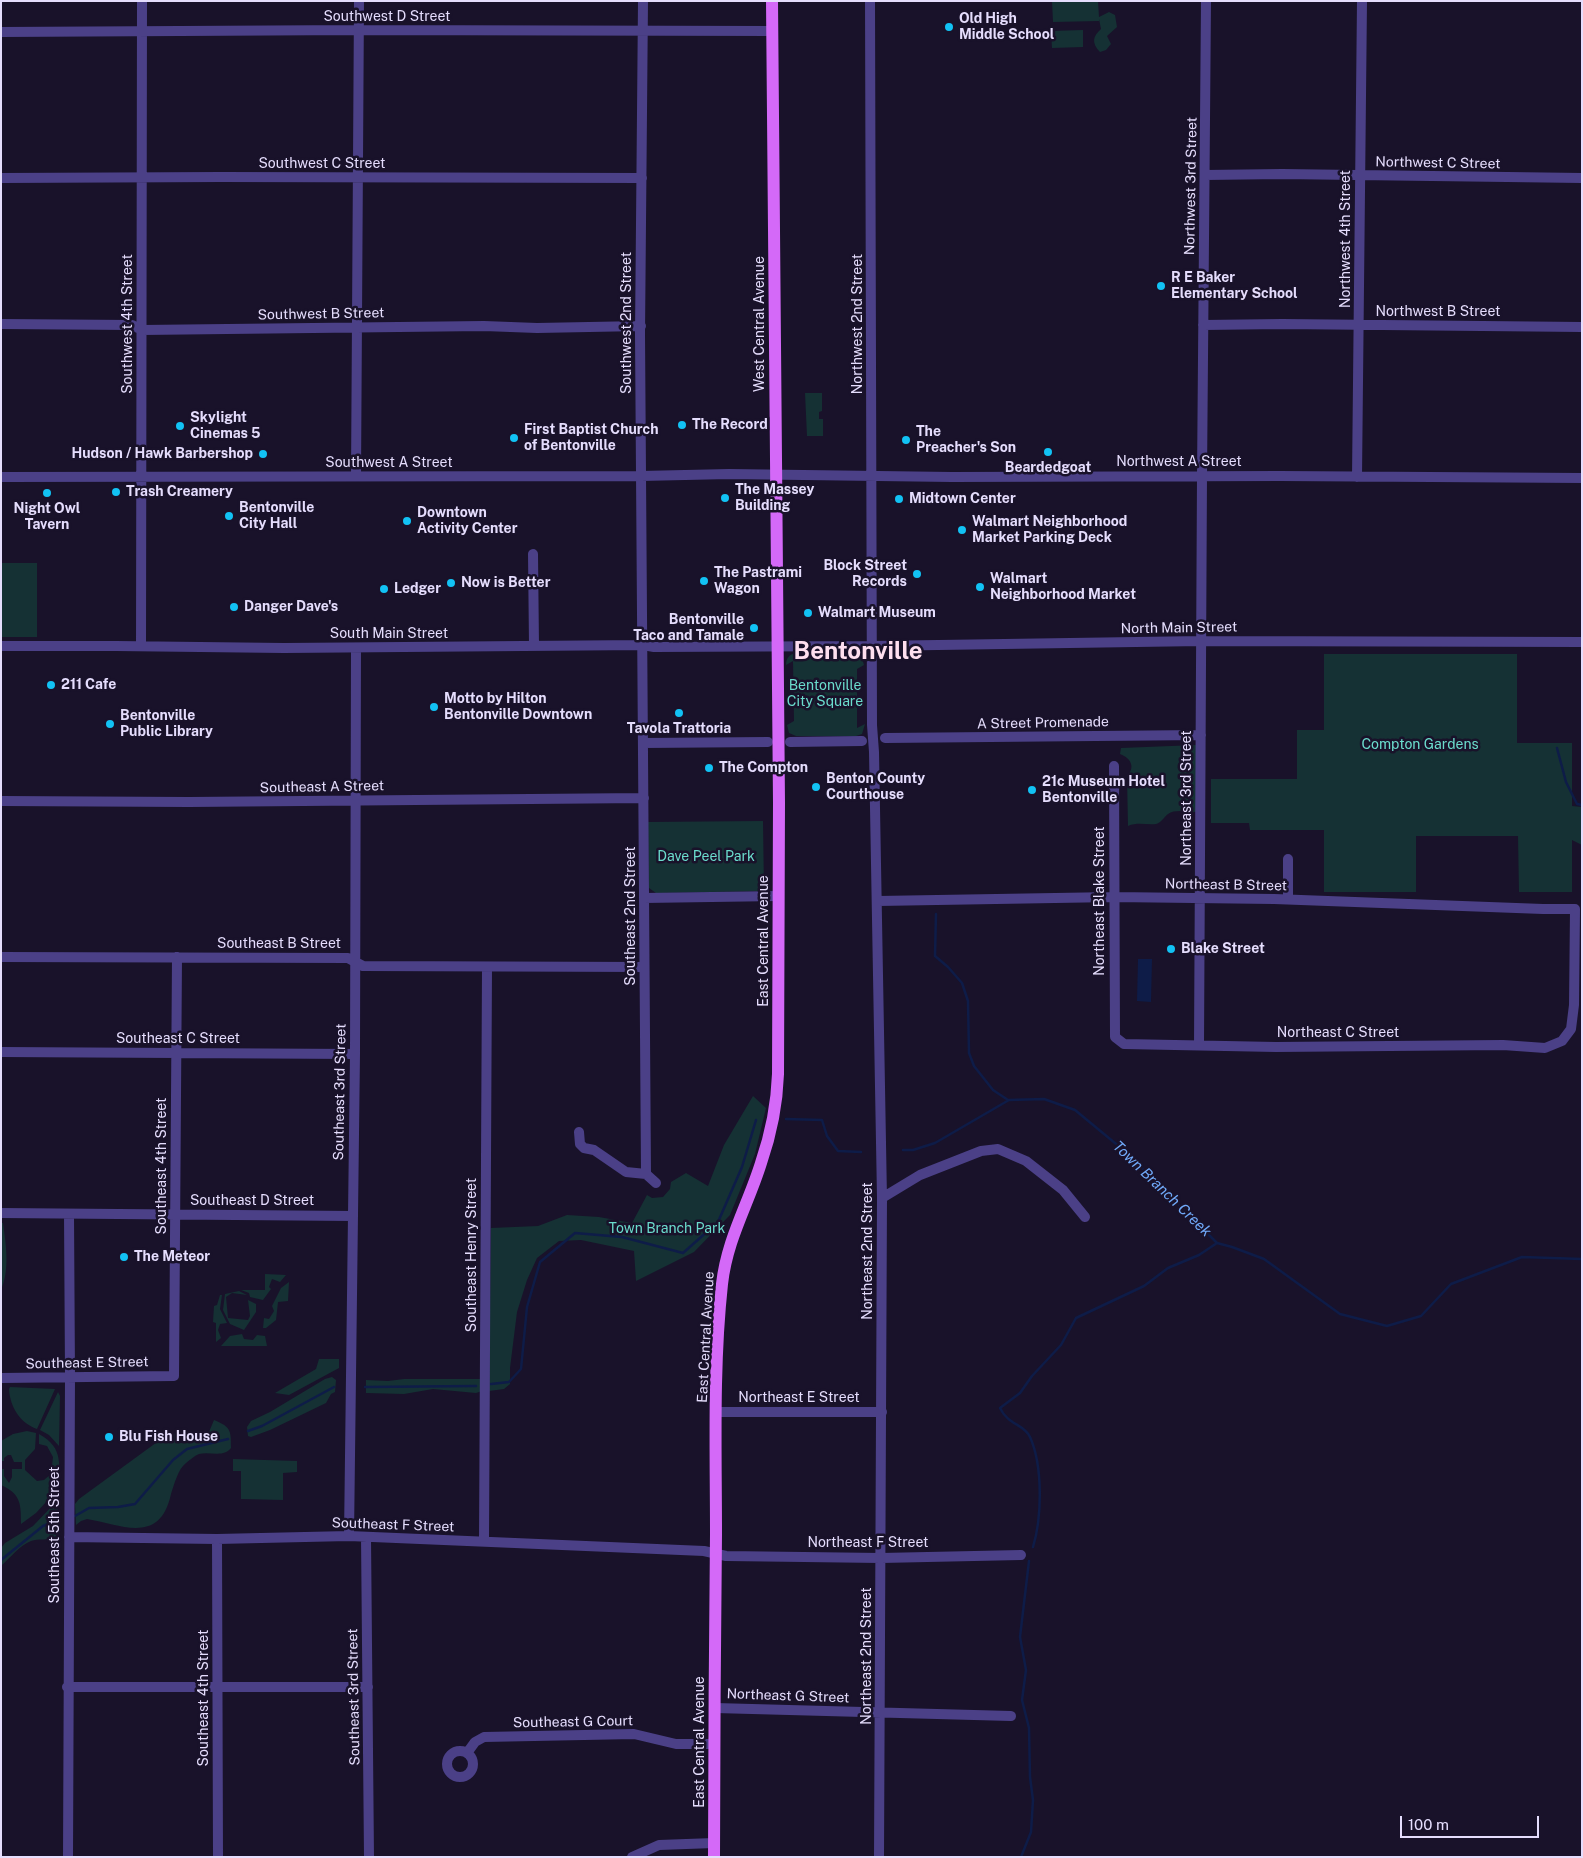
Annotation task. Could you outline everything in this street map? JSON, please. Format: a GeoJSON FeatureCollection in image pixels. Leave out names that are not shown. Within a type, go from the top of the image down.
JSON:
{"type":"FeatureCollection","features":[{"type":"Feature","properties":{"kind":"main road","name":"West Central Avenue"},"geometry":{"type":"LineString","coordinates":[[772,1],[778,647]]}},
{"type":"Feature","properties":{"kind":"main road","name":"East Central Avenue"},"geometry":{"type":"LineString","coordinates":[[714,1857],[719,1328],[724,1272],[732,1237],[761,1164],[778,1092],[778,647]]}},
{"type":"Feature","properties":{"kind":"street","name":"Southwest 4th Street"},"geometry":{"type":"LineString","coordinates":[[141,646],[142,1]]}},
{"type":"Feature","properties":{"kind":"street"},"geometry":{"type":"LineString","coordinates":[[356,476],[358,1]]}},
{"type":"Feature","properties":{"kind":"street","name":"Southwest 2nd Street"},"geometry":{"type":"LineString","coordinates":[[642,645],[643,1]]}},
{"type":"Feature","properties":{"kind":"street","name":"Northwest 2nd Street"},"geometry":{"type":"LineString","coordinates":[[870,1],[872,646]]}},
{"type":"Feature","properties":{"kind":"street","name":"Northwest 3rd Street"},"geometry":{"type":"LineString","coordinates":[[1202,641],[1206,1]]}},
{"type":"Feature","properties":{"kind":"street","name":"Northwest 4th Street"},"geometry":{"type":"LineString","coordinates":[[1357,477],[1362,1]]}},
{"type":"Feature","properties":{"kind":"street","name":"Southwest D Street"},"geometry":{"type":"LineString","coordinates":[[1,32],[358,30],[772,31]]}},
{"type":"Feature","properties":{"kind":"street","name":"Northwest C Street"},"geometry":{"type":"LineString","coordinates":[[1205,175],[1582,178]]}},
{"type":"Feature","properties":{"kind":"street","name":"Southwest C Street"},"geometry":{"type":"LineString","coordinates":[[1,178],[642,178]]}},
{"type":"Feature","properties":{"kind":"street","name":"Southwest B Street"},"geometry":{"type":"LineString","coordinates":[[1,324],[132,325],[142,330],[641,326]]}},
{"type":"Feature","properties":{"kind":"street","name":"Northwest B Street"},"geometry":{"type":"LineString","coordinates":[[1203,325],[1582,327]]}},
{"type":"Feature","properties":{"kind":"street","name":"Northwest A Street"},"geometry":{"type":"LineString","coordinates":[[776,475],[1582,478]]}},
{"type":"Feature","properties":{"kind":"street","name":"Southwest A Street"},"geometry":{"type":"LineString","coordinates":[[1,477],[776,475]]}},
{"type":"Feature","properties":{"kind":"street"},"geometry":{"type":"LineString","coordinates":[[533,554],[534,646]]}},
{"type":"Feature","properties":{"kind":"street","name":"North Main Street"},"geometry":{"type":"LineString","coordinates":[[778,647],[1202,641],[1582,642]]}},
{"type":"Feature","properties":{"kind":"street","name":"Northeast 3rd Street"},"geometry":{"type":"LineString","coordinates":[[1199,1045],[1202,641]]}},
{"type":"Feature","properties":{"kind":"street","name":"South Main Street"},"geometry":{"type":"LineString","coordinates":[[1,646],[356,648],[642,645],[654,647],[778,647]]}},
{"type":"Feature","properties":{"kind":"street","name":"Southeast 2nd Street"},"geometry":{"type":"LineString","coordinates":[[642,645],[646,1174]]}},
{"type":"Feature","properties":{"kind":"street","name":"Northeast 2nd Street"},"geometry":{"type":"LineString","coordinates":[[872,646],[882,1198],[879,1857]]}},
{"type":"Feature","properties":{"kind":"street","name":"Southeast 3rd Street"},"geometry":{"type":"LineString","coordinates":[[349,1536],[355,1054],[356,648]]}},
{"type":"Feature","properties":{"kind":"street","name":"A Street Promenade"},"geometry":{"type":"LineString","coordinates":[[885,738],[1202,735]]}},
{"type":"Feature","properties":{"kind":"street"},"geometry":{"type":"LineString","coordinates":[[790,742],[862,741]]}},
{"type":"Feature","properties":{"kind":"street"},"geometry":{"type":"LineString","coordinates":[[643,743],[768,742]]}},
{"type":"Feature","properties":{"kind":"street","name":"Northeast Blake Street"},"geometry":{"type":"LineString","coordinates":[[1114,766],[1115,1036]]}},
{"type":"Feature","properties":{"kind":"street","name":"Southeast A Street"},"geometry":{"type":"LineString","coordinates":[[1,801],[644,798]]}},
{"type":"Feature","properties":{"kind":"street"},"geometry":{"type":"LineString","coordinates":[[1288,859],[1288,899]]}},
{"type":"Feature","properties":{"kind":"street"},"geometry":{"type":"LineString","coordinates":[[644,898],[779,896]]}},
{"type":"Feature","properties":{"kind":"street","name":"Northeast B Street"},"geometry":{"type":"LineString","coordinates":[[878,901],[1114,897],[1288,899],[1575,909],[1574,1005],[1571,1029],[1562,1041]]}},
{"type":"Feature","properties":{"kind":"street","name":"Southeast B Street"},"geometry":{"type":"LineString","coordinates":[[1,957],[348,958],[363,966],[487,968],[644,967]]}},
{"type":"Feature","properties":{"kind":"street","name":"Southeast 4th Street"},"geometry":{"type":"LineString","coordinates":[[174,1376],[177,957]]}},
{"type":"Feature","properties":{"kind":"street","name":"Southeast Henry Street"},"geometry":{"type":"LineString","coordinates":[[484,1541],[487,968]]}},
{"type":"Feature","properties":{"kind":"street","name":"Northeast C Street"},"geometry":{"type":"LineString","coordinates":[[1115,1036],[1124,1044],[1276,1047],[1504,1046],[1546,1048],[1562,1041]]}},
{"type":"Feature","properties":{"kind":"street","name":"Southeast C Street"},"geometry":{"type":"LineString","coordinates":[[1,1052],[355,1054]]}},
{"type":"Feature","properties":{"kind":"street"},"geometry":{"type":"LineString","coordinates":[[580,1132],[580,1144],[584,1148],[594,1150],[626,1172],[646,1174],[656,1183]]}},
{"type":"Feature","properties":{"kind":"street"},"geometry":{"type":"LineString","coordinates":[[882,1198],[920,1175],[981,1151],[998,1148],[1026,1161],[1063,1190],[1085,1217]]}},
{"type":"Feature","properties":{"kind":"street","name":"Southeast D Street"},"geometry":{"type":"LineString","coordinates":[[1,1213],[353,1216]]}},
{"type":"Feature","properties":{"kind":"street","name":"Southeast 5th Street"},"geometry":{"type":"LineString","coordinates":[[68,1857],[69,1214]]}},
{"type":"Feature","properties":{"kind":"street","name":"Southeast E Street"},"geometry":{"type":"LineString","coordinates":[[1,1378],[174,1376]]}},
{"type":"Feature","properties":{"kind":"street","name":"Northeast E Street"},"geometry":{"type":"LineString","coordinates":[[717,1412],[882,1412]]}},
{"type":"Feature","properties":{"kind":"street","name":"Southeast F Street"},"geometry":{"type":"LineString","coordinates":[[69,1538],[217,1539],[349,1536],[700,1551],[716,1554]]}},
{"type":"Feature","properties":{"kind":"street","name":"Southeast 3rd Street"},"geometry":{"type":"LineString","coordinates":[[366,1537],[369,1857]]}},
{"type":"Feature","properties":{"kind":"street","name":"Southeast 4th Street"},"geometry":{"type":"LineString","coordinates":[[217,1539],[218,1857]]}},
{"type":"Feature","properties":{"kind":"street","name":"Northeast F Street"},"geometry":{"type":"LineString","coordinates":[[716,1554],[726,1556],[881,1558],[1021,1555]]}},
{"type":"Feature","properties":{"kind":"street"},"geometry":{"type":"LineString","coordinates":[[67,1687],[368,1687]]}},
{"type":"Feature","properties":{"kind":"street","name":"Northeast G Street"},"geometry":{"type":"LineString","coordinates":[[715,1708],[1011,1716]]}},
{"type":"Feature","properties":{"kind":"street","name":"Southeast G Court"},"geometry":{"type":"LineString","coordinates":[[468,1753],[475,1742],[484,1737],[634,1734],[676,1744],[714,1744]]}},
{"type":"Feature","properties":{"kind":"street"},"geometry":{"type":"LineString","coordinates":[[632,1857],[660,1844],[714,1843]]}},
{"type":"Feature","properties":{"kind":"green space"},"geometry":{"type":"Polygon","coordinates":[[[1052,1],[1098,1],[1099,17],[1109,12],[1115,15],[1117,27],[1107,36],[1111,44],[1106,50],[1100,52],[1095,46],[1096,34],[1101,29],[1099,19],[1099,21],[1053,22],[1052,1]]]}},
{"type":"Feature","properties":{"kind":"green space"},"geometry":{"type":"Polygon","coordinates":[[[1083,30],[1083,47],[1052,48],[1051,31],[1083,30]]]}},
{"type":"Feature","properties":{"kind":"green space"},"geometry":{"type":"Polygon","coordinates":[[[805,393],[822,393],[822,411],[819,412],[819,419],[823,419],[823,436],[807,436],[805,393]]]}},
{"type":"Feature","properties":{"kind":"green space"},"geometry":{"type":"Polygon","coordinates":[[[1,563],[37,563],[37,637],[1,637],[1,563]]]}},
{"type":"Feature","properties":{"kind":"green space","name":"Bentonville City Square"},"geometry":{"type":"Polygon","coordinates":[[[795,653],[798,656],[819,656],[820,653],[831,653],[832,656],[853,656],[854,653],[861,655],[864,665],[857,669],[857,728],[865,724],[862,734],[856,736],[796,736],[789,733],[787,725],[794,721],[793,661],[786,665],[786,663],[788,657],[795,653]]]}},
{"type":"Feature","properties":{"kind":"green space","name":"Compton Gardens"},"geometry":{"type":"Polygon","coordinates":[[[1324,654],[1517,654],[1517,743],[1572,743],[1572,806],[1582,807],[1582,845],[1572,840],[1572,892],[1519,892],[1518,836],[1416,836],[1416,892],[1324,892],[1324,830],[1250,830],[1249,823],[1211,823],[1211,779],[1297,779],[1297,730],[1324,730],[1324,654]]]}},
{"type":"Feature","properties":{"kind":"green space"},"geometry":{"type":"Polygon","coordinates":[[[1196,745],[1196,812],[1174,812],[1168,814],[1156,824],[1128,826],[1127,777],[1131,770],[1131,764],[1127,758],[1120,754],[1121,748],[1196,745]]]}},
{"type":"Feature","properties":{"kind":"green space","name":"Dave Peel Park"},"geometry":{"type":"Polygon","coordinates":[[[763,821],[764,891],[656,893],[649,888],[648,822],[763,821]]]}},
{"type":"Feature","properties":{"kind":"green space","name":"Town Branch Park"},"geometry":{"type":"Polygon","coordinates":[[[753,1096],[766,1108],[755,1154],[730,1215],[694,1252],[636,1281],[634,1251],[581,1240],[559,1241],[537,1258],[527,1280],[517,1312],[510,1368],[510,1384],[504,1389],[489,1391],[491,1228],[538,1226],[567,1215],[599,1217],[632,1223],[647,1195],[652,1198],[663,1197],[670,1189],[671,1182],[686,1173],[708,1186],[724,1145],[753,1096]]]}},
{"type":"Feature","properties":{"kind":"green space"},"geometry":{"type":"Polygon","coordinates":[[[1,1223],[3,1223],[5,1240],[6,1274],[1,1290],[1,1223]]]}},
{"type":"Feature","properties":{"kind":"green space"},"geometry":{"type":"Polygon","coordinates":[[[265,1274],[286,1275],[280,1282],[272,1279],[269,1287],[271,1289],[263,1300],[250,1297],[249,1293],[241,1290],[265,1290],[265,1274]]]}},
{"type":"Feature","properties":{"kind":"green space"},"geometry":{"type":"Polygon","coordinates":[[[289,1282],[288,1301],[278,1302],[276,1320],[266,1328],[263,1328],[264,1318],[269,1319],[274,1311],[272,1306],[281,1288],[289,1282]]]}},
{"type":"Feature","properties":{"kind":"green space"},"geometry":{"type":"Polygon","coordinates":[[[239,1291],[247,1295],[232,1293],[226,1297],[228,1318],[248,1320],[250,1316],[248,1300],[256,1304],[256,1312],[244,1330],[230,1324],[223,1310],[225,1294],[239,1291]]]}},
{"type":"Feature","properties":{"kind":"green space"},"geometry":{"type":"Polygon","coordinates":[[[220,1295],[222,1295],[220,1309],[227,1323],[220,1324],[218,1330],[221,1338],[216,1342],[216,1323],[213,1322],[214,1306],[217,1305],[220,1295]]]}},
{"type":"Feature","properties":{"kind":"green space"},"geometry":{"type":"Polygon","coordinates":[[[242,1334],[244,1339],[253,1340],[257,1335],[265,1336],[267,1346],[221,1346],[230,1336],[242,1334]]]}},
{"type":"Feature","properties":{"kind":"green space"},"geometry":{"type":"Polygon","coordinates":[[[319,1359],[339,1359],[339,1368],[289,1395],[275,1393],[316,1369],[319,1359]]]}},
{"type":"Feature","properties":{"kind":"green space"},"geometry":{"type":"Polygon","coordinates":[[[332,1377],[336,1380],[335,1392],[331,1394],[326,1403],[270,1430],[251,1437],[248,1436],[247,1427],[251,1421],[270,1412],[325,1379],[332,1377]]]}},
{"type":"Feature","properties":{"kind":"green space"},"geometry":{"type":"Polygon","coordinates":[[[404,1379],[481,1379],[482,1391],[476,1393],[433,1389],[404,1394],[366,1393],[366,1380],[388,1381],[404,1379]]]}},
{"type":"Feature","properties":{"kind":"green space"},"geometry":{"type":"Polygon","coordinates":[[[10,1387],[55,1389],[37,1429],[26,1423],[17,1414],[11,1402],[10,1387]]]}},
{"type":"Feature","properties":{"kind":"green space"},"geometry":{"type":"Polygon","coordinates":[[[58,1392],[60,1396],[59,1446],[49,1435],[40,1430],[58,1392]]]}},
{"type":"Feature","properties":{"kind":"green space"},"geometry":{"type":"Polygon","coordinates":[[[214,1420],[229,1430],[231,1448],[220,1454],[199,1454],[183,1466],[177,1477],[166,1510],[158,1520],[149,1526],[138,1528],[87,1519],[76,1525],[75,1504],[79,1499],[164,1437],[183,1431],[209,1432],[214,1420]]]}},
{"type":"Feature","properties":{"kind":"green space"},"geometry":{"type":"Polygon","coordinates":[[[27,1431],[36,1433],[35,1449],[25,1460],[25,1470],[37,1481],[44,1480],[51,1474],[53,1457],[47,1446],[39,1444],[39,1434],[53,1445],[57,1452],[59,1459],[58,1492],[55,1497],[47,1501],[36,1513],[21,1524],[20,1505],[13,1492],[1,1485],[1,1469],[4,1469],[4,1476],[9,1483],[12,1477],[12,1469],[22,1469],[22,1462],[14,1462],[11,1455],[4,1458],[4,1461],[1,1461],[1,1441],[13,1434],[27,1431]]]}},
{"type":"Feature","properties":{"kind":"green space"},"geometry":{"type":"Polygon","coordinates":[[[233,1459],[297,1461],[297,1472],[283,1473],[283,1500],[241,1499],[241,1471],[233,1471],[233,1459]]]}},
{"type":"Feature","properties":{"kind":"green space"},"geometry":{"type":"Polygon","coordinates":[[[55,1503],[59,1520],[57,1535],[50,1539],[34,1540],[27,1543],[1,1566],[1,1548],[5,1543],[33,1526],[55,1503]]]}},
{"type":"Feature","properties":{"kind":"water"},"geometry":{"type":"Polygon","coordinates":[[[1138,959],[1152,959],[1151,1002],[1137,1001],[1138,959]]]}},
{"type":"Feature","properties":{"kind":"waterway"},"geometry":{"type":"LineString","coordinates":[[1557,748],[1566,782],[1577,804],[1582,805]]}},
{"type":"Feature","properties":{"kind":"waterway"},"geometry":{"type":"LineString","coordinates":[[936,914],[935,956],[962,983],[968,1001],[969,1053],[974,1066],[993,1090],[1008,1100]]}},
{"type":"Feature","properties":{"kind":"waterway","name":"Town Branch Creek"},"geometry":{"type":"LineString","coordinates":[[903,1150],[913,1150],[935,1143],[1009,1100],[1044,1099],[1075,1110],[1127,1153],[1217,1243],[1264,1259],[1340,1314],[1387,1326],[1421,1316],[1451,1284],[1522,1257],[1582,1259]]}},
{"type":"Feature","properties":{"kind":"waterway","name":"Town Branch Creek"},"geometry":{"type":"LineString","coordinates":[[786,1119],[822,1120],[827,1136],[838,1151],[861,1152]]}},
{"type":"Feature","properties":{"kind":"waterway","name":"Town Branch Creek"},"geometry":{"type":"LineString","coordinates":[[491,1384],[509,1382],[521,1369],[527,1307],[540,1262],[575,1233],[622,1237],[683,1253],[718,1222],[742,1167],[756,1120]]}},
{"type":"Feature","properties":{"kind":"waterway"},"geometry":{"type":"LineString","coordinates":[[1033,1547],[1038,1521],[1040,1492],[1034,1449],[1030,1437],[1024,1429],[1007,1418],[1000,1408],[1020,1393],[1032,1376],[1061,1345],[1076,1318],[1144,1286],[1168,1268],[1199,1255],[1217,1243]]}},
{"type":"Feature","properties":{"kind":"waterway","name":"Town Branch Creek"},"geometry":{"type":"LineString","coordinates":[[365,1387],[476,1386]]}},
{"type":"Feature","properties":{"kind":"waterway","name":"Town Branch Creek"},"geometry":{"type":"LineString","coordinates":[[248,1431],[262,1426],[334,1387]]}},
{"type":"Feature","properties":{"kind":"waterway","name":"Town Branch Creek"},"geometry":{"type":"LineString","coordinates":[[75,1516],[89,1508],[118,1507],[135,1504],[173,1460],[187,1449],[228,1439]]}},
{"type":"Feature","properties":{"kind":"waterway","name":"Town Branch Creek"},"geometry":{"type":"LineString","coordinates":[[1,1560],[43,1526],[53,1522]]}},
{"type":"Feature","properties":{"kind":"waterway"},"geometry":{"type":"LineString","coordinates":[[1021,1857],[1031,1832],[1033,1800],[1030,1777],[1029,1728],[1022,1700],[1026,1670],[1020,1637],[1029,1561]]}},
{"type":"Feature","properties":{"kind":"place","name":"Old High Middle School"},"geometry":{"type":"Point","coordinates":[949,27]}},
{"type":"Feature","properties":{"kind":"place","name":"R E Baker Elementary School"},"geometry":{"type":"Point","coordinates":[1161,286]}},
{"type":"Feature","properties":{"kind":"place","name":"The Record"},"geometry":{"type":"Point","coordinates":[682,425]}},
{"type":"Feature","properties":{"kind":"place","name":"Skylight Cinemas 5"},"geometry":{"type":"Point","coordinates":[180,426]}},
{"type":"Feature","properties":{"kind":"place","name":"First Baptist Church of Bentonville"},"geometry":{"type":"Point","coordinates":[514,438]}},
{"type":"Feature","properties":{"kind":"place","name":"The Preacher's Son"},"geometry":{"type":"Point","coordinates":[906,440]}},
{"type":"Feature","properties":{"kind":"place","name":"Beardedgoat"},"geometry":{"type":"Point","coordinates":[1048,452]}},
{"type":"Feature","properties":{"kind":"place","name":"Hudson / Hawk Barbershop"},"geometry":{"type":"Point","coordinates":[263,454]}},
{"type":"Feature","properties":{"kind":"place","name":"Trash Creamery"},"geometry":{"type":"Point","coordinates":[116,492]}},
{"type":"Feature","properties":{"kind":"place","name":"Night Owl Tavern"},"geometry":{"type":"Point","coordinates":[47,493]}},
{"type":"Feature","properties":{"kind":"place","name":"The Massey Building"},"geometry":{"type":"Point","coordinates":[725,498]}},
{"type":"Feature","properties":{"kind":"place","name":"Midtown Center"},"geometry":{"type":"Point","coordinates":[899,499]}},
{"type":"Feature","properties":{"kind":"place","name":"Bentonville City Hall"},"geometry":{"type":"Point","coordinates":[229,516]}},
{"type":"Feature","properties":{"kind":"place","name":"Downtown Activity Center"},"geometry":{"type":"Point","coordinates":[407,521]}},
{"type":"Feature","properties":{"kind":"place","name":"Walmart Neighborhood Market Parking Deck"},"geometry":{"type":"Point","coordinates":[962,530]}},
{"type":"Feature","properties":{"kind":"place","name":"Block Street Records"},"geometry":{"type":"Point","coordinates":[917,574]}},
{"type":"Feature","properties":{"kind":"place","name":"The Pastrami Wagon"},"geometry":{"type":"Point","coordinates":[704,581]}},
{"type":"Feature","properties":{"kind":"place","name":"Now is Better"},"geometry":{"type":"Point","coordinates":[451,583]}},
{"type":"Feature","properties":{"kind":"place","name":"Walmart Neighborhood Market"},"geometry":{"type":"Point","coordinates":[980,587]}},
{"type":"Feature","properties":{"kind":"place","name":"Ledger"},"geometry":{"type":"Point","coordinates":[384,589]}},
{"type":"Feature","properties":{"kind":"place","name":"Danger Dave's"},"geometry":{"type":"Point","coordinates":[234,607]}},
{"type":"Feature","properties":{"kind":"place","name":"Walmart Museum"},"geometry":{"type":"Point","coordinates":[808,613]}},
{"type":"Feature","properties":{"kind":"place","name":"Bentonville Taco and Tamale"},"geometry":{"type":"Point","coordinates":[754,628]}},
{"type":"Feature","properties":{"kind":"place","name":"211 Cafe"},"geometry":{"type":"Point","coordinates":[51,685]}},
{"type":"Feature","properties":{"kind":"place","name":"Motto by Hilton Bentonville Downtown"},"geometry":{"type":"Point","coordinates":[434,707]}},
{"type":"Feature","properties":{"kind":"place","name":"Tavola Trattoria"},"geometry":{"type":"Point","coordinates":[679,713]}},
{"type":"Feature","properties":{"kind":"place","name":"Bentonville Public Library"},"geometry":{"type":"Point","coordinates":[110,724]}},
{"type":"Feature","properties":{"kind":"place","name":"The Compton"},"geometry":{"type":"Point","coordinates":[709,768]}},
{"type":"Feature","properties":{"kind":"place","name":"Benton County Courthouse"},"geometry":{"type":"Point","coordinates":[816,787]}},
{"type":"Feature","properties":{"kind":"place","name":"21c Museum Hotel Bentonville"},"geometry":{"type":"Point","coordinates":[1032,790]}},
{"type":"Feature","properties":{"kind":"place","name":"Blake Street"},"geometry":{"type":"Point","coordinates":[1171,949]}},
{"type":"Feature","properties":{"kind":"place","name":"The Meteor"},"geometry":{"type":"Point","coordinates":[124,1257]}},
{"type":"Feature","properties":{"kind":"place","name":"Blu Fish House"},"geometry":{"type":"Point","coordinates":[109,1437]}},
{"type":"Feature","properties":{"kind":"district","name":"Bentonville"},"geometry":{"type":"Point","coordinates":[858,652]}}]}
